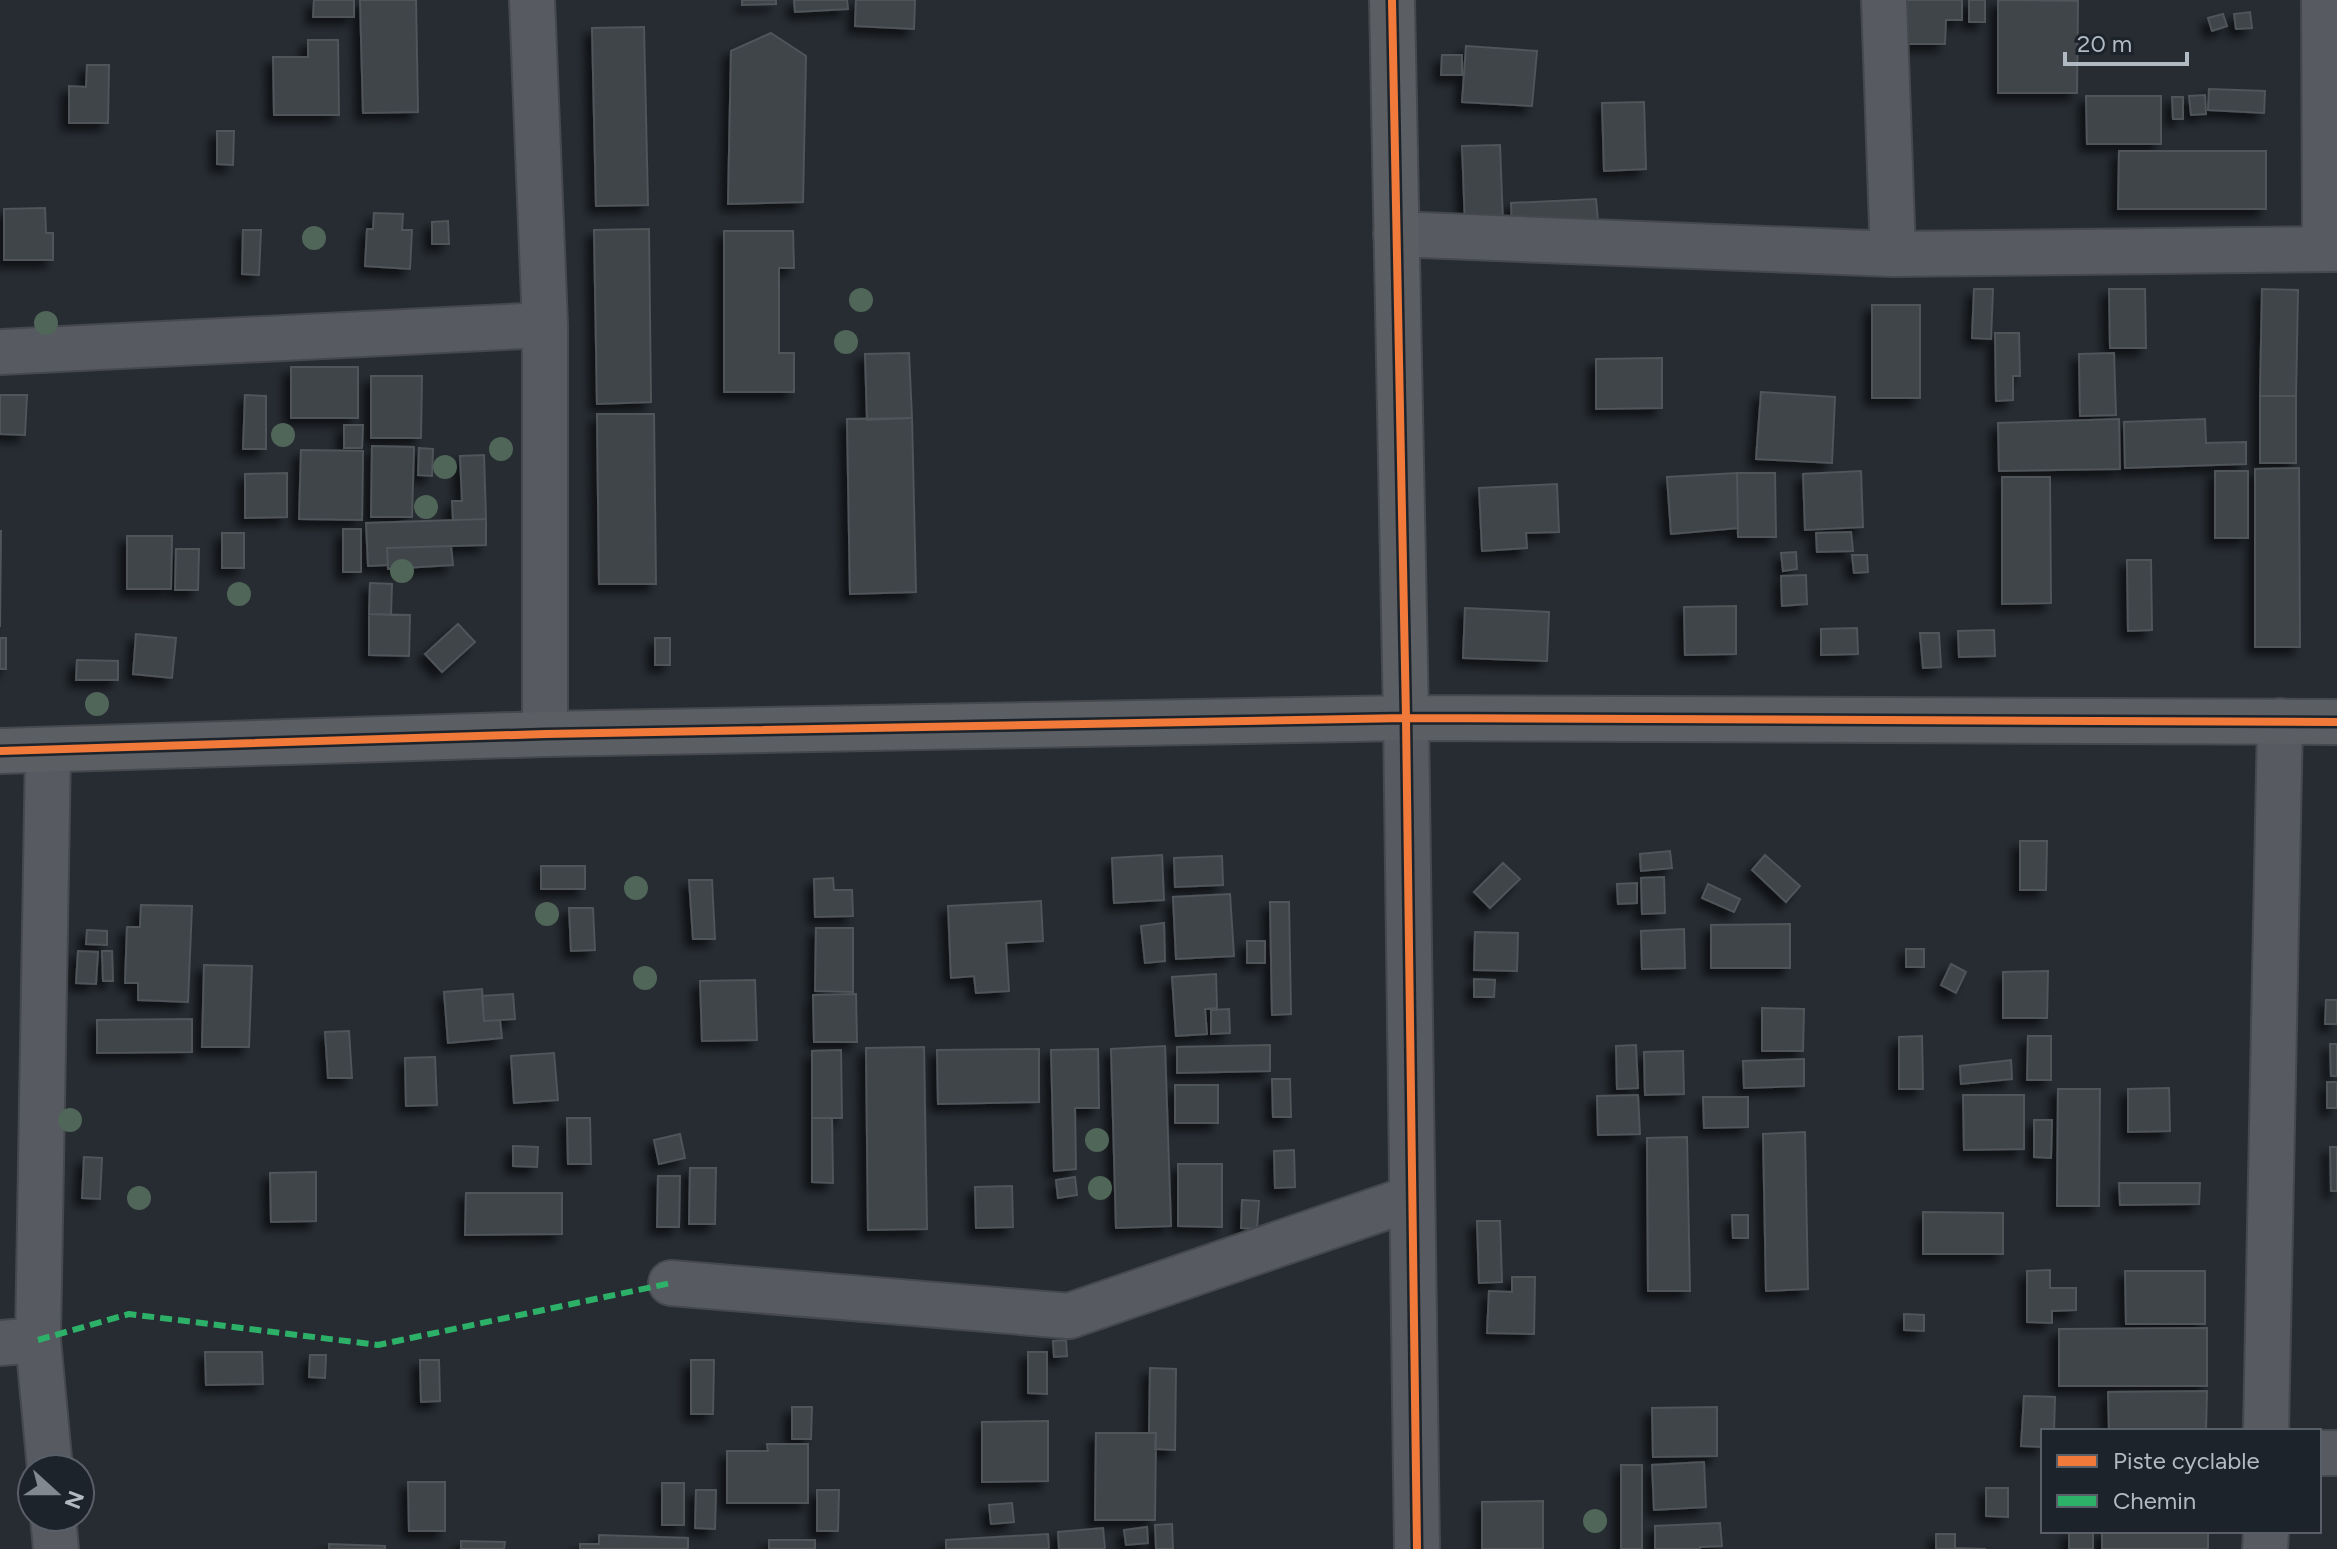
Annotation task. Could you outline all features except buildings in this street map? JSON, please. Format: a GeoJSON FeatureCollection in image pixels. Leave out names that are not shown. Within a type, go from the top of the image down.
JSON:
{"type":"FeatureCollection","features":[{"type":"Feature","properties":{"kind":"street"},"geometry":{"type":"LineString","coordinates":[[532,0],[545,325],[545,734]]}},
{"type":"Feature","properties":{"kind":"street"},"geometry":{"type":"LineString","coordinates":[[1392,0],[1406,718],[1417,1549]]}},
{"type":"Feature","properties":{"kind":"street"},"geometry":{"type":"LineString","coordinates":[[1884,0],[1893,254]]}},
{"type":"Feature","properties":{"kind":"street"},"geometry":{"type":"LineString","coordinates":[[1396,234],[1893,254],[2331,249],[2324,0]]}},
{"type":"Feature","properties":{"kind":"street"},"geometry":{"type":"LineString","coordinates":[[0,352],[545,325]]}},
{"type":"Feature","properties":{"kind":"street"},"geometry":{"type":"LineString","coordinates":[[0,751],[545,734],[1406,718],[2337,722]]}},
{"type":"Feature","properties":{"kind":"street"},"geometry":{"type":"LineString","coordinates":[[2266,1429],[2280,721]]}},
{"type":"Feature","properties":{"kind":"street"},"geometry":{"type":"LineString","coordinates":[[46,1453],[19,1342],[48,750]]}},
{"type":"Feature","properties":{"kind":"street"},"geometry":{"type":"LineString","coordinates":[[671,1283],[1069,1316],[1412,1198]]}},
{"type":"Feature","properties":{"kind":"marked path"},"geometry":{"type":"LineString","coordinates":[[38,1340],[129,1314],[378,1345],[671,1283]]}},
{"type":"Feature","properties":{"kind":"cycle path"},"geometry":{"type":"LineString","coordinates":[[1392,0],[1406,718],[1417,1549]]}},
{"type":"Feature","properties":{"kind":"cycle path"},"geometry":{"type":"LineString","coordinates":[[0,751],[545,734],[1406,718],[2337,722]]}}]}
